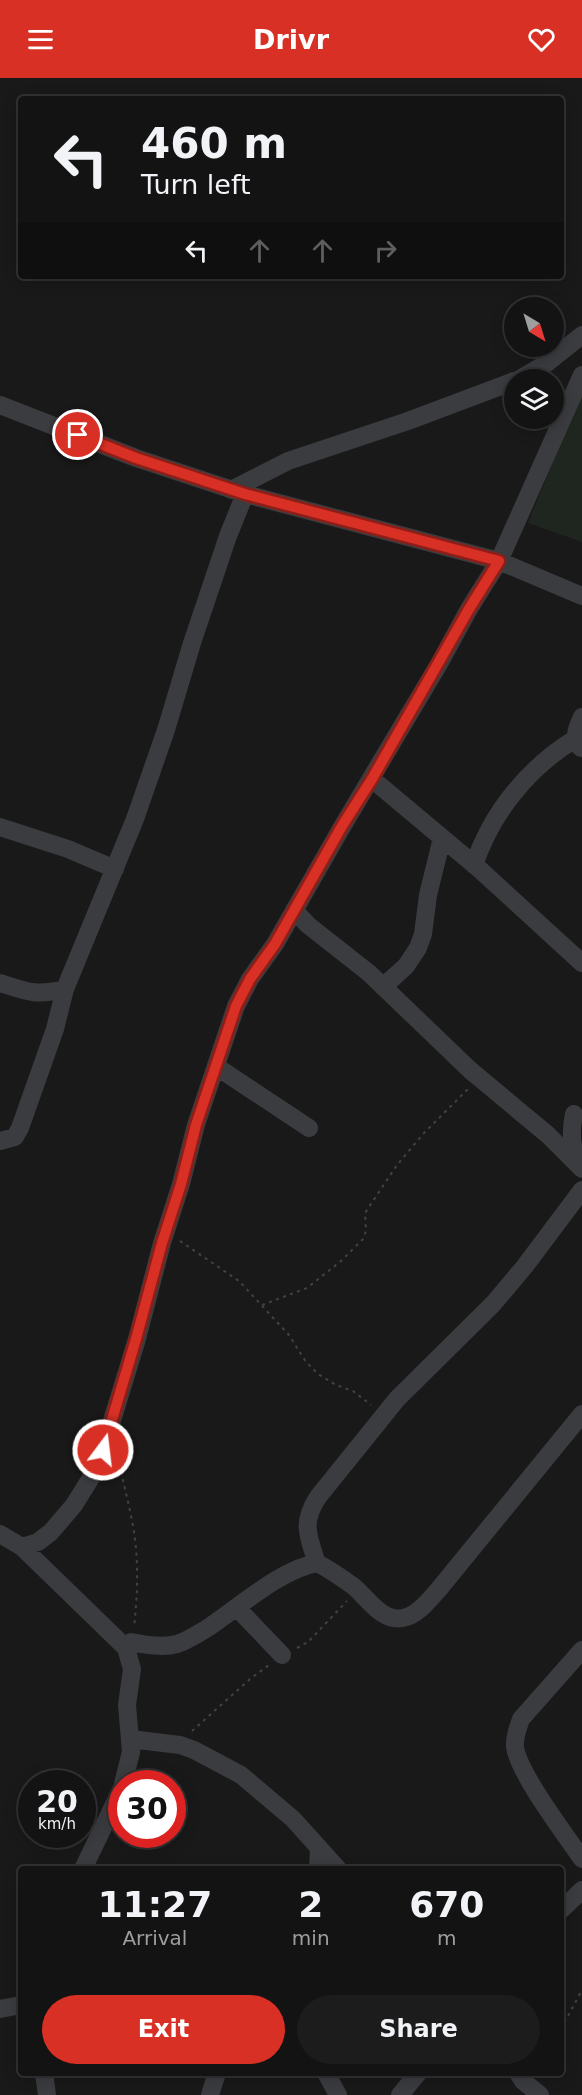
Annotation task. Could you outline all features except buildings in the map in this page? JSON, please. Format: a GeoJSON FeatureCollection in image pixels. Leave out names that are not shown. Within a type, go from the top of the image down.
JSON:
{"type":"FeatureCollection","features":[{"type":"Feature","properties":{"kind":"street"},"geometry":{"type":"LineString","coordinates":[[537,369],[548,363],[582,335]]}},
{"type":"Feature","properties":{"kind":"street"},"geometry":{"type":"LineString","coordinates":[[22,1547],[38,1542],[51,1532],[74,1505],[92,1476],[103,1450],[181,1184],[196,1125],[236,1006],[250,979],[275,944],[499,561],[582,375]]}},
{"type":"Feature","properties":{"kind":"street"},"geometry":{"type":"LineString","coordinates":[[0,1141],[15,1137],[20,1128],[55,1029],[65,989],[135,819],[228,536],[238,492],[288,461],[408,422],[504,385]]}},
{"type":"Feature","properties":{"kind":"street"},"geometry":{"type":"LineString","coordinates":[[0,405],[136,458],[238,492],[499,561],[582,596]]}},
{"type":"Feature","properties":{"kind":"street"},"geometry":{"type":"LineString","coordinates":[[474,865],[497,814],[542,763],[556,751],[579,744],[575,735],[582,717]]}},
{"type":"Feature","properties":{"kind":"street"},"geometry":{"type":"LineString","coordinates":[[372,779],[474,865],[582,963]]}},
{"type":"Feature","properties":{"kind":"street"},"geometry":{"type":"LineString","coordinates":[[0,827],[68,849],[115,869]]}},
{"type":"Feature","properties":{"kind":"street"},"geometry":{"type":"LineString","coordinates":[[383,987],[406,966],[418,948],[423,934],[428,895],[442,838]]}},
{"type":"Feature","properties":{"kind":"street"},"geometry":{"type":"LineString","coordinates":[[294,910],[308,925],[383,987],[479,1078],[548,1135],[579,1166]]}},
{"type":"Feature","properties":{"kind":"street"},"geometry":{"type":"LineString","coordinates":[[0,983],[30,993],[44,994],[65,989]]}},
{"type":"Feature","properties":{"kind":"street"},"geometry":{"type":"LineString","coordinates":[[217,1067],[309,1128]]}},
{"type":"Feature","properties":{"kind":"street"},"geometry":{"type":"LineString","coordinates":[[548,1135],[578,1110]]}},
{"type":"Feature","properties":{"kind":"street"},"geometry":{"type":"LineString","coordinates":[[578,1110],[571,1128],[571,1141],[579,1166]]}},
{"type":"Feature","properties":{"kind":"street"},"geometry":{"type":"LineString","coordinates":[[582,1190],[525,1266],[493,1304],[432,1362],[384,1415],[318,1497],[309,1511],[306,1527],[317,1563],[354,1587],[383,1614],[401,1619],[413,1614],[421,1609],[439,1589],[582,1414]]}},
{"type":"Feature","properties":{"kind":"street"},"geometry":{"type":"LineString","coordinates":[[0,1534],[22,1547],[126,1648],[132,1669],[127,1705],[131,1752],[126,1770]]}},
{"type":"Feature","properties":{"kind":"street"},"geometry":{"type":"LineString","coordinates":[[131,1642],[153,1646],[176,1644],[195,1635],[301,1566],[317,1563]]}},
{"type":"Feature","properties":{"kind":"street"},"geometry":{"type":"LineString","coordinates":[[237,1608],[282,1655]]}},
{"type":"Feature","properties":{"kind":"street"},"geometry":{"type":"LineString","coordinates":[[582,1650],[521,1719],[516,1733],[515,1747],[525,1772],[582,1859]]}},
{"type":"Feature","properties":{"kind":"street"},"geometry":{"type":"LineString","coordinates":[[130,1739],[180,1745],[241,1775],[293,1819],[335,1866]]}},
{"type":"Feature","properties":{"kind":"street"},"geometry":{"type":"LineString","coordinates":[[84,1866],[108,1817]]}},
{"type":"Feature","properties":{"kind":"street"},"geometry":{"type":"LineString","coordinates":[[318,1866],[320,1848]]}},
{"type":"Feature","properties":{"kind":"street"},"geometry":{"type":"LineString","coordinates":[[564,1907],[582,1890]]}},
{"type":"Feature","properties":{"kind":"street"},"geometry":{"type":"LineString","coordinates":[[0,2009],[18,2006]]}},
{"type":"Feature","properties":{"kind":"street"},"geometry":{"type":"LineString","coordinates":[[44,2076],[47,2095]]}},
{"type":"Feature","properties":{"kind":"street"},"geometry":{"type":"LineString","coordinates":[[210,2095],[217,2076]]}},
{"type":"Feature","properties":{"kind":"street"},"geometry":{"type":"LineString","coordinates":[[328,2076],[338,2095]]}},
{"type":"Feature","properties":{"kind":"street"},"geometry":{"type":"LineString","coordinates":[[400,2095],[416,2076]]}},
{"type":"Feature","properties":{"kind":"street"},"geometry":{"type":"LineString","coordinates":[[520,2076],[540,2095]]}},
{"type":"Feature","properties":{"kind":"path"},"geometry":{"type":"LineString","coordinates":[[262,1305],[307,1288],[341,1261],[363,1239],[366,1231],[365,1213],[397,1165],[424,1133],[479,1078]]}},
{"type":"Feature","properties":{"kind":"path"},"geometry":{"type":"LineString","coordinates":[[166,1231],[239,1281],[288,1335],[306,1362],[318,1374],[336,1385],[353,1391],[384,1415]]}},
{"type":"Feature","properties":{"kind":"path"},"geometry":{"type":"LineString","coordinates":[[109,1429],[118,1452],[133,1522],[137,1593],[131,1642]]}},
{"type":"Feature","properties":{"kind":"path"},"geometry":{"type":"LineString","coordinates":[[564,2023],[582,1990]]}},
{"type":"Feature","properties":{"kind":"shaded area"},"geometry":{"type":"Polygon","coordinates":[[[582,391],[582,542],[528,523],[582,391]]]}},
{"type":"Feature","properties":{"kind":"route"},"geometry":{"type":"LineString","coordinates":[[78,435],[136,458],[245,494],[499,561],[275,944],[250,979],[236,1006],[196,1125],[181,1184],[103,1450]]}}]}
